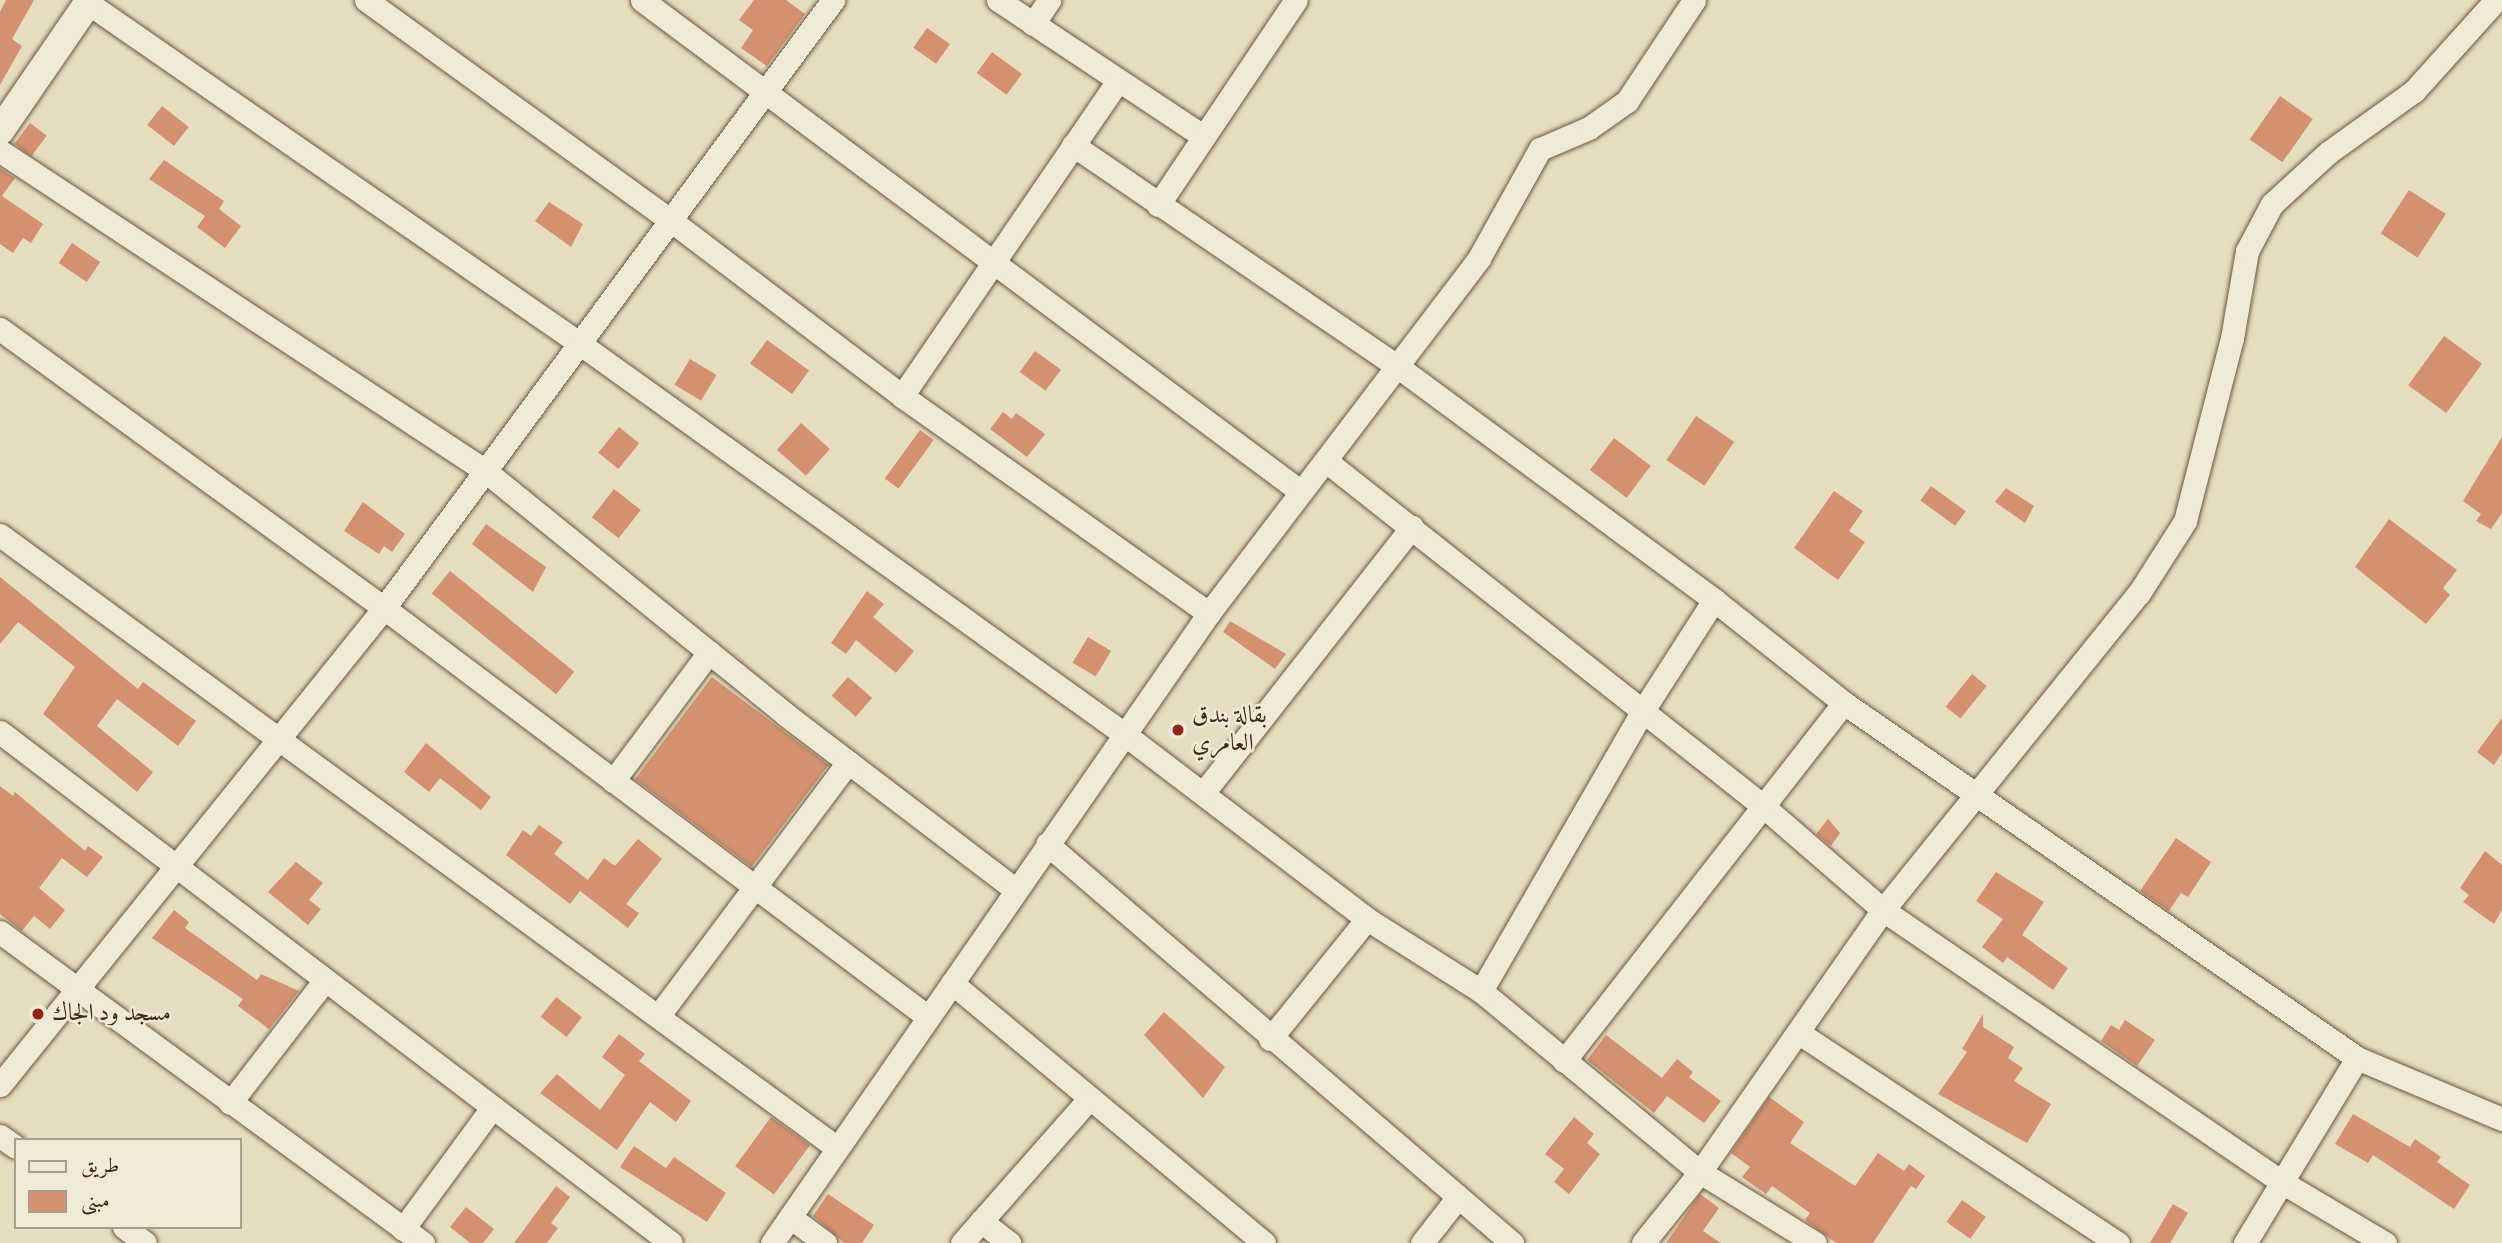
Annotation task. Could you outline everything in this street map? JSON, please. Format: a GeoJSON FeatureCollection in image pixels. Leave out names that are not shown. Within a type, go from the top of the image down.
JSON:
{"type":"FeatureCollection","features":[{"type":"Feature","properties":{"kind":"street"},"geometry":{"type":"LineString","coordinates":[[366,0],[673,222],[902,396],[1209,613]]}},
{"type":"Feature","properties":{"kind":"street"},"geometry":{"type":"LineString","coordinates":[[642,0],[1301,492]]}},
{"type":"Feature","properties":{"kind":"street"},"geometry":{"type":"LineString","coordinates":[[0,1085],[283,738],[384,608],[579,343],[673,222],[833,0]]}},
{"type":"Feature","properties":{"kind":"street"},"geometry":{"type":"LineString","coordinates":[[998,0],[1117,82],[1204,136]]}},
{"type":"Feature","properties":{"kind":"street"},"geometry":{"type":"LineString","coordinates":[[1033,24],[1049,0]]}},
{"type":"Feature","properties":{"kind":"street"},"geometry":{"type":"LineString","coordinates":[[1158,205],[1296,0]]}},
{"type":"Feature","properties":{"kind":"street"},"geometry":{"type":"LineString","coordinates":[[772,1243],[1123,733],[1209,613],[1479,258],[1540,149],[1589,128],[1627,101],[1694,0]]}},
{"type":"Feature","properties":{"kind":"street"},"geometry":{"type":"LineString","coordinates":[[1643,1243],[1700,1172],[1883,910],[1976,790],[2139,593],[2185,521],[2232,338],[2246,251],[2272,204],[2329,152],[2414,91],[2496,0]]}},
{"type":"Feature","properties":{"kind":"street"},"geometry":{"type":"LineString","coordinates":[[0,131],[89,1],[579,343],[1123,733],[1204,792],[1367,919],[1482,990],[1700,1172],[1815,1243]]}},
{"type":"Feature","properties":{"kind":"street"},"geometry":{"type":"LineString","coordinates":[[902,396],[1117,82]]}},
{"type":"Feature","properties":{"kind":"street"},"geometry":{"type":"LineString","coordinates":[[1073,145],[1397,366],[1714,600],[1844,703],[1976,790],[2357,1058],[2502,1119]]}},
{"type":"Feature","properties":{"kind":"street"},"geometry":{"type":"LineString","coordinates":[[0,151],[484,470],[848,762],[1016,890]]}},
{"type":"Feature","properties":{"kind":"street"},"geometry":{"type":"LineString","coordinates":[[0,329],[384,608],[928,1017]]}},
{"type":"Feature","properties":{"kind":"street"},"geometry":{"type":"LineString","coordinates":[[1326,461],[1763,806],[1883,910],[2280,1181],[2385,1243]]}},
{"type":"Feature","properties":{"kind":"street"},"geometry":{"type":"LineString","coordinates":[[1204,792],[1412,527]]}},
{"type":"Feature","properties":{"kind":"street"},"geometry":{"type":"LineString","coordinates":[[0,535],[283,738],[836,1147]]}},
{"type":"Feature","properties":{"kind":"street"},"geometry":{"type":"LineString","coordinates":[[1482,990],[1642,712],[1714,600]]}},
{"type":"Feature","properties":{"kind":"street"},"geometry":{"type":"LineString","coordinates":[[613,781],[709,652]]}},
{"type":"Feature","properties":{"kind":"street"},"geometry":{"type":"LineString","coordinates":[[1564,1061],[1844,703]]}},
{"type":"Feature","properties":{"kind":"street"},"geometry":{"type":"LineString","coordinates":[[0,732],[179,866],[492,1108],[644,1235],[671,1243]]}},
{"type":"Feature","properties":{"kind":"street"},"geometry":{"type":"LineString","coordinates":[[659,1015],[848,762]]}},
{"type":"Feature","properties":{"kind":"street"},"geometry":{"type":"LineString","coordinates":[[1047,844],[1270,1039],[1512,1243]]}},
{"type":"Feature","properties":{"kind":"street"},"geometry":{"type":"LineString","coordinates":[[1270,1039],[1367,919]]}},
{"type":"Feature","properties":{"kind":"street"},"geometry":{"type":"LineString","coordinates":[[0,932],[423,1243]]}},
{"type":"Feature","properties":{"kind":"street"},"geometry":{"type":"LineString","coordinates":[[230,1102],[325,980]]}},
{"type":"Feature","properties":{"kind":"street"},"geometry":{"type":"LineString","coordinates":[[952,983],[1264,1243]]}},
{"type":"Feature","properties":{"kind":"street"},"geometry":{"type":"LineString","coordinates":[[1799,1033],[2118,1243]]}},
{"type":"Feature","properties":{"kind":"street"},"geometry":{"type":"LineString","coordinates":[[2245,1243],[2280,1181],[2357,1058]]}},
{"type":"Feature","properties":{"kind":"street"},"geometry":{"type":"LineString","coordinates":[[962,1243],[1090,1098]]}},
{"type":"Feature","properties":{"kind":"street"},"geometry":{"type":"LineString","coordinates":[[404,1229],[492,1108]]}},
{"type":"Feature","properties":{"kind":"street"},"geometry":{"type":"LineString","coordinates":[[1422,1243],[1458,1196]]}},
{"type":"Feature","properties":{"kind":"street"},"geometry":{"type":"LineString","coordinates":[[790,1217],[825,1243]]}},
{"type":"Feature","properties":{"kind":"street"},"geometry":{"type":"LineString","coordinates":[[981,1221],[1009,1243]]}},
{"type":"Feature","properties":{"kind":"street"},"geometry":{"type":"LineString","coordinates":[[127,1229],[145,1243]]}},
{"type":"Feature","properties":{"kind":"building"},"geometry":{"type":"Polygon","coordinates":[[[6,0],[34,0],[12,39],[22,46],[0,85],[0,12],[6,0]]]}},
{"type":"Feature","properties":{"kind":"building"},"geometry":{"type":"Polygon","coordinates":[[[754,0],[786,0],[805,14],[767,66],[741,48],[753,30],[739,20],[754,0]]]}},
{"type":"Feature","properties":{"kind":"building"},"geometry":{"type":"Polygon","coordinates":[[[927,28],[950,44],[936,64],[913,48],[927,28]]]}},
{"type":"Feature","properties":{"kind":"building"},"geometry":{"type":"Polygon","coordinates":[[[992,52],[1022,74],[1007,95],[977,73],[992,52]]]}},
{"type":"Feature","properties":{"kind":"building"},"geometry":{"type":"Polygon","coordinates":[[[2280,96],[2313,119],[2282,162],[2250,139],[2280,96]]]}},
{"type":"Feature","properties":{"kind":"building"},"geometry":{"type":"Polygon","coordinates":[[[162,106],[189,127],[174,146],[147,125],[162,106]]]}},
{"type":"Feature","properties":{"kind":"building"},"geometry":{"type":"Polygon","coordinates":[[[30,123],[47,136],[31,156],[14,144],[30,123]]]}},
{"type":"Feature","properties":{"kind":"building"},"geometry":{"type":"Polygon","coordinates":[[[164,160],[224,201],[219,209],[241,226],[225,248],[197,227],[205,216],[149,179],[164,160]]]}},
{"type":"Feature","properties":{"kind":"building"},"geometry":{"type":"Polygon","coordinates":[[[0,168],[15,178],[2,196],[43,224],[31,243],[23,238],[13,253],[0,244],[0,168]]]}},
{"type":"Feature","properties":{"kind":"building"},"geometry":{"type":"Polygon","coordinates":[[[2409,190],[2446,214],[2418,258],[2381,234],[2409,190]]]}},
{"type":"Feature","properties":{"kind":"building"},"geometry":{"type":"Polygon","coordinates":[[[549,202],[583,224],[571,247],[535,221],[549,202]]]}},
{"type":"Feature","properties":{"kind":"building"},"geometry":{"type":"Polygon","coordinates":[[[72,243],[100,262],[87,282],[59,263],[72,243]]]}},
{"type":"Feature","properties":{"kind":"building"},"geometry":{"type":"Polygon","coordinates":[[[2444,336],[2482,364],[2446,413],[2408,385],[2444,336]]]}},
{"type":"Feature","properties":{"kind":"building"},"geometry":{"type":"Polygon","coordinates":[[[767,340],[809,371],[792,394],[750,363],[767,340]]]}},
{"type":"Feature","properties":{"kind":"building"},"geometry":{"type":"Polygon","coordinates":[[[1035,351],[1061,370],[1046,391],[1020,372],[1035,351]]]}},
{"type":"Feature","properties":{"kind":"building"},"geometry":{"type":"Polygon","coordinates":[[[690,359],[717,375],[701,401],[675,385],[690,359]]]}},
{"type":"Feature","properties":{"kind":"building"},"geometry":{"type":"Polygon","coordinates":[[[1003,412],[1012,419],[1016,413],[1045,434],[1027,457],[990,429],[1003,412]]]}},
{"type":"Feature","properties":{"kind":"building"},"geometry":{"type":"Polygon","coordinates":[[[1696,416],[1734,442],[1704,486],[1666,460],[1696,416]]]}},
{"type":"Feature","properties":{"kind":"building"},"geometry":{"type":"Polygon","coordinates":[[[801,423],[830,449],[806,476],[777,450],[801,423]]]}},
{"type":"Feature","properties":{"kind":"building"},"geometry":{"type":"Polygon","coordinates":[[[619,427],[639,443],[618,469],[598,453],[619,427]]]}},
{"type":"Feature","properties":{"kind":"building"},"geometry":{"type":"Polygon","coordinates":[[[920,430],[934,440],[898,489],[885,479],[920,430]]]}},
{"type":"Feature","properties":{"kind":"building"},"geometry":{"type":"Polygon","coordinates":[[[2502,437],[2502,513],[2491,529],[2476,521],[2481,514],[2463,501],[2502,437]]]}},
{"type":"Feature","properties":{"kind":"building"},"geometry":{"type":"Polygon","coordinates":[[[1614,438],[1651,466],[1627,498],[1590,470],[1614,438]]]}},
{"type":"Feature","properties":{"kind":"building"},"geometry":{"type":"Polygon","coordinates":[[[1931,486],[1966,511],[1955,526],[1920,501],[1931,486]]]}},
{"type":"Feature","properties":{"kind":"building"},"geometry":{"type":"Polygon","coordinates":[[[2006,488],[2034,506],[2025,523],[1995,502],[2006,488]]]}},
{"type":"Feature","properties":{"kind":"building"},"geometry":{"type":"Polygon","coordinates":[[[614,489],[641,510],[619,538],[592,517],[614,489]]]}},
{"type":"Feature","properties":{"kind":"building"},"geometry":{"type":"Polygon","coordinates":[[[1834,491],[1863,511],[1849,531],[1865,542],[1838,580],[1794,548],[1834,491]]]}},
{"type":"Feature","properties":{"kind":"building"},"geometry":{"type":"Polygon","coordinates":[[[363,502],[405,534],[392,552],[384,546],[379,554],[344,531],[363,502]]]}},
{"type":"Feature","properties":{"kind":"building"},"geometry":{"type":"Polygon","coordinates":[[[2389,519],[2457,570],[2443,588],[2450,595],[2426,624],[2355,567],[2389,519]]]}},
{"type":"Feature","properties":{"kind":"building"},"geometry":{"type":"Polygon","coordinates":[[[486,524],[546,567],[533,592],[472,544],[486,524]]]}},
{"type":"Feature","properties":{"kind":"building"},"geometry":{"type":"Polygon","coordinates":[[[450,571],[574,672],[556,694],[432,594],[450,571]]]}},
{"type":"Feature","properties":{"kind":"building"},"geometry":{"type":"Polygon","coordinates":[[[0,577],[138,689],[143,682],[196,721],[178,746],[117,699],[97,726],[153,772],[137,792],[43,714],[75,667],[18,622],[0,644],[0,577]]]}},
{"type":"Feature","properties":{"kind":"building"},"geometry":{"type":"Polygon","coordinates":[[[867,591],[884,604],[873,617],[914,651],[896,673],[856,640],[846,654],[831,643],[867,591]]]}},
{"type":"Feature","properties":{"kind":"building"},"geometry":{"type":"Polygon","coordinates":[[[1230,621],[1286,654],[1275,669],[1223,632],[1230,621]]]}},
{"type":"Feature","properties":{"kind":"building"},"geometry":{"type":"Polygon","coordinates":[[[1088,637],[1111,651],[1096,677],[1073,663],[1088,637]]]}},
{"type":"Feature","properties":{"kind":"building"},"geometry":{"type":"Polygon","coordinates":[[[1972,674],[1987,686],[1960,719],[1946,707],[1972,674]]]}},
{"type":"Feature","properties":{"kind":"building"},"geometry":{"type":"Polygon","coordinates":[[[712,677],[829,765],[752,867],[635,779],[712,677]]]}},
{"type":"Feature","properties":{"kind":"building"},"geometry":{"type":"Polygon","coordinates":[[[848,677],[872,698],[856,717],[832,696],[848,677]]]}},
{"type":"Feature","properties":{"kind":"building"},"geometry":{"type":"Polygon","coordinates":[[[2502,718],[2502,753],[2494,765],[2477,752],[2502,718]]]}},
{"type":"Feature","properties":{"kind":"building"},"geometry":{"type":"Polygon","coordinates":[[[426,743],[491,797],[481,810],[440,778],[429,792],[404,772],[426,743]]]}},
{"type":"Feature","properties":{"kind":"building"},"geometry":{"type":"Polygon","coordinates":[[[0,786],[13,796],[15,792],[85,851],[88,846],[103,857],[87,877],[62,858],[39,888],[65,910],[50,929],[34,916],[22,931],[0,914],[0,786]]]}},
{"type":"Feature","properties":{"kind":"building"},"geometry":{"type":"Polygon","coordinates":[[[1828,819],[1840,833],[1831,846],[1816,834],[1828,819]]]}},
{"type":"Feature","properties":{"kind":"building"},"geometry":{"type":"Polygon","coordinates":[[[539,825],[563,842],[554,854],[588,880],[604,858],[615,866],[638,839],[662,859],[626,904],[639,913],[628,928],[580,891],[570,904],[506,855],[523,830],[531,836],[539,825]]]}},
{"type":"Feature","properties":{"kind":"building"},"geometry":{"type":"Polygon","coordinates":[[[2176,838],[2211,862],[2188,897],[2181,893],[2169,911],[2140,891],[2176,838]]]}},
{"type":"Feature","properties":{"kind":"building"},"geometry":{"type":"Polygon","coordinates":[[[2485,851],[2502,865],[2502,910],[2494,924],[2463,902],[2469,895],[2460,888],[2485,851]]]}},
{"type":"Feature","properties":{"kind":"building"},"geometry":{"type":"Polygon","coordinates":[[[296,862],[323,883],[309,900],[321,909],[308,925],[268,892],[296,862]]]}},
{"type":"Feature","properties":{"kind":"building"},"geometry":{"type":"Polygon","coordinates":[[[1996,872],[2044,902],[2022,935],[2068,968],[2053,990],[2007,957],[2003,963],[1982,947],[2003,919],[1976,901],[1996,872]]]}},
{"type":"Feature","properties":{"kind":"building"},"geometry":{"type":"Polygon","coordinates":[[[174,910],[189,922],[185,928],[257,980],[261,974],[299,991],[269,1029],[238,1006],[243,999],[152,938],[174,910]]]}},
{"type":"Feature","properties":{"kind":"building"},"geometry":{"type":"Polygon","coordinates":[[[556,997],[582,1017],[567,1037],[541,1017],[556,997]]]}},
{"type":"Feature","properties":{"kind":"building"},"geometry":{"type":"Polygon","coordinates":[[[1164,1012],[1225,1067],[1203,1098],[1144,1035],[1164,1012]]]}},
{"type":"Feature","properties":{"kind":"building"},"geometry":{"type":"Polygon","coordinates":[[[1983,1014],[1983,1027],[2014,1047],[2008,1058],[2023,1068],[2014,1081],[2051,1104],[2027,1143],[1938,1094],[1967,1052],[1962,1049],[1983,1014]]]}},
{"type":"Feature","properties":{"kind":"building"},"geometry":{"type":"Polygon","coordinates":[[[2125,1020],[2155,1040],[2137,1066],[2101,1041],[2111,1025],[2119,1030],[2125,1020]]]}},
{"type":"Feature","properties":{"kind":"building"},"geometry":{"type":"Polygon","coordinates":[[[619,1034],[645,1054],[639,1061],[691,1101],[676,1122],[650,1102],[617,1150],[540,1093],[557,1074],[600,1110],[625,1075],[602,1057],[619,1034]]]}},
{"type":"Feature","properties":{"kind":"building"},"geometry":{"type":"Polygon","coordinates":[[[1606,1035],[1662,1078],[1677,1059],[1693,1072],[1689,1077],[1721,1101],[1704,1123],[1667,1096],[1654,1113],[1587,1060],[1606,1035]]]}},
{"type":"Feature","properties":{"kind":"building"},"geometry":{"type":"Polygon","coordinates":[[[1769,1097],[1804,1122],[1790,1143],[1855,1186],[1878,1153],[1904,1171],[1909,1164],[1925,1176],[1916,1189],[1911,1186],[1873,1243],[1836,1243],[1805,1220],[1810,1213],[1772,1186],[1766,1194],[1742,1177],[1750,1167],[1731,1153],[1769,1097]]]}},
{"type":"Feature","properties":{"kind":"building"},"geometry":{"type":"Polygon","coordinates":[[[2353,1114],[2410,1147],[2415,1139],[2441,1157],[2437,1162],[2470,1185],[2454,1209],[2373,1155],[2368,1163],[2335,1144],[2353,1114]]]}},
{"type":"Feature","properties":{"kind":"building"},"geometry":{"type":"Polygon","coordinates":[[[771,1117],[810,1145],[774,1195],[735,1166],[771,1117]]]}},
{"type":"Feature","properties":{"kind":"building"},"geometry":{"type":"Polygon","coordinates":[[[1574,1117],[1594,1134],[1587,1143],[1600,1154],[1569,1194],[1554,1182],[1564,1169],[1545,1154],[1574,1117]]]}},
{"type":"Feature","properties":{"kind":"building"},"geometry":{"type":"Polygon","coordinates":[[[634,1146],[666,1168],[674,1157],[726,1193],[707,1222],[620,1167],[634,1146]]]}},
{"type":"Feature","properties":{"kind":"building"},"geometry":{"type":"Polygon","coordinates":[[[556,1186],[570,1197],[551,1223],[558,1228],[547,1243],[514,1243],[556,1186]]]}},
{"type":"Feature","properties":{"kind":"building"},"geometry":{"type":"Polygon","coordinates":[[[828,1194],[874,1225],[862,1243],[844,1243],[813,1216],[828,1194]]]}},
{"type":"Feature","properties":{"kind":"building"},"geometry":{"type":"Polygon","coordinates":[[[1700,1194],[1719,1208],[1703,1231],[1721,1243],[1666,1243],[1700,1194]]]}},
{"type":"Feature","properties":{"kind":"building"},"geometry":{"type":"Polygon","coordinates":[[[1962,1200],[1986,1217],[1970,1239],[1947,1222],[1962,1200]]]}},
{"type":"Feature","properties":{"kind":"building"},"geometry":{"type":"Polygon","coordinates":[[[2173,1204],[2188,1213],[2170,1243],[2150,1243],[2173,1204]]]}},
{"type":"Feature","properties":{"kind":"building"},"geometry":{"type":"Polygon","coordinates":[[[466,1207],[494,1229],[483,1243],[470,1243],[450,1227],[466,1207]]]}},
{"type":"Feature","properties":{"kind":"place","name":"بقالة بندق العامري"},"geometry":{"type":"Point","coordinates":[1178,730]}},
{"type":"Feature","properties":{"kind":"place","name":"مسجد ود الجاك"},"geometry":{"type":"Point","coordinates":[38,1014]}}]}
